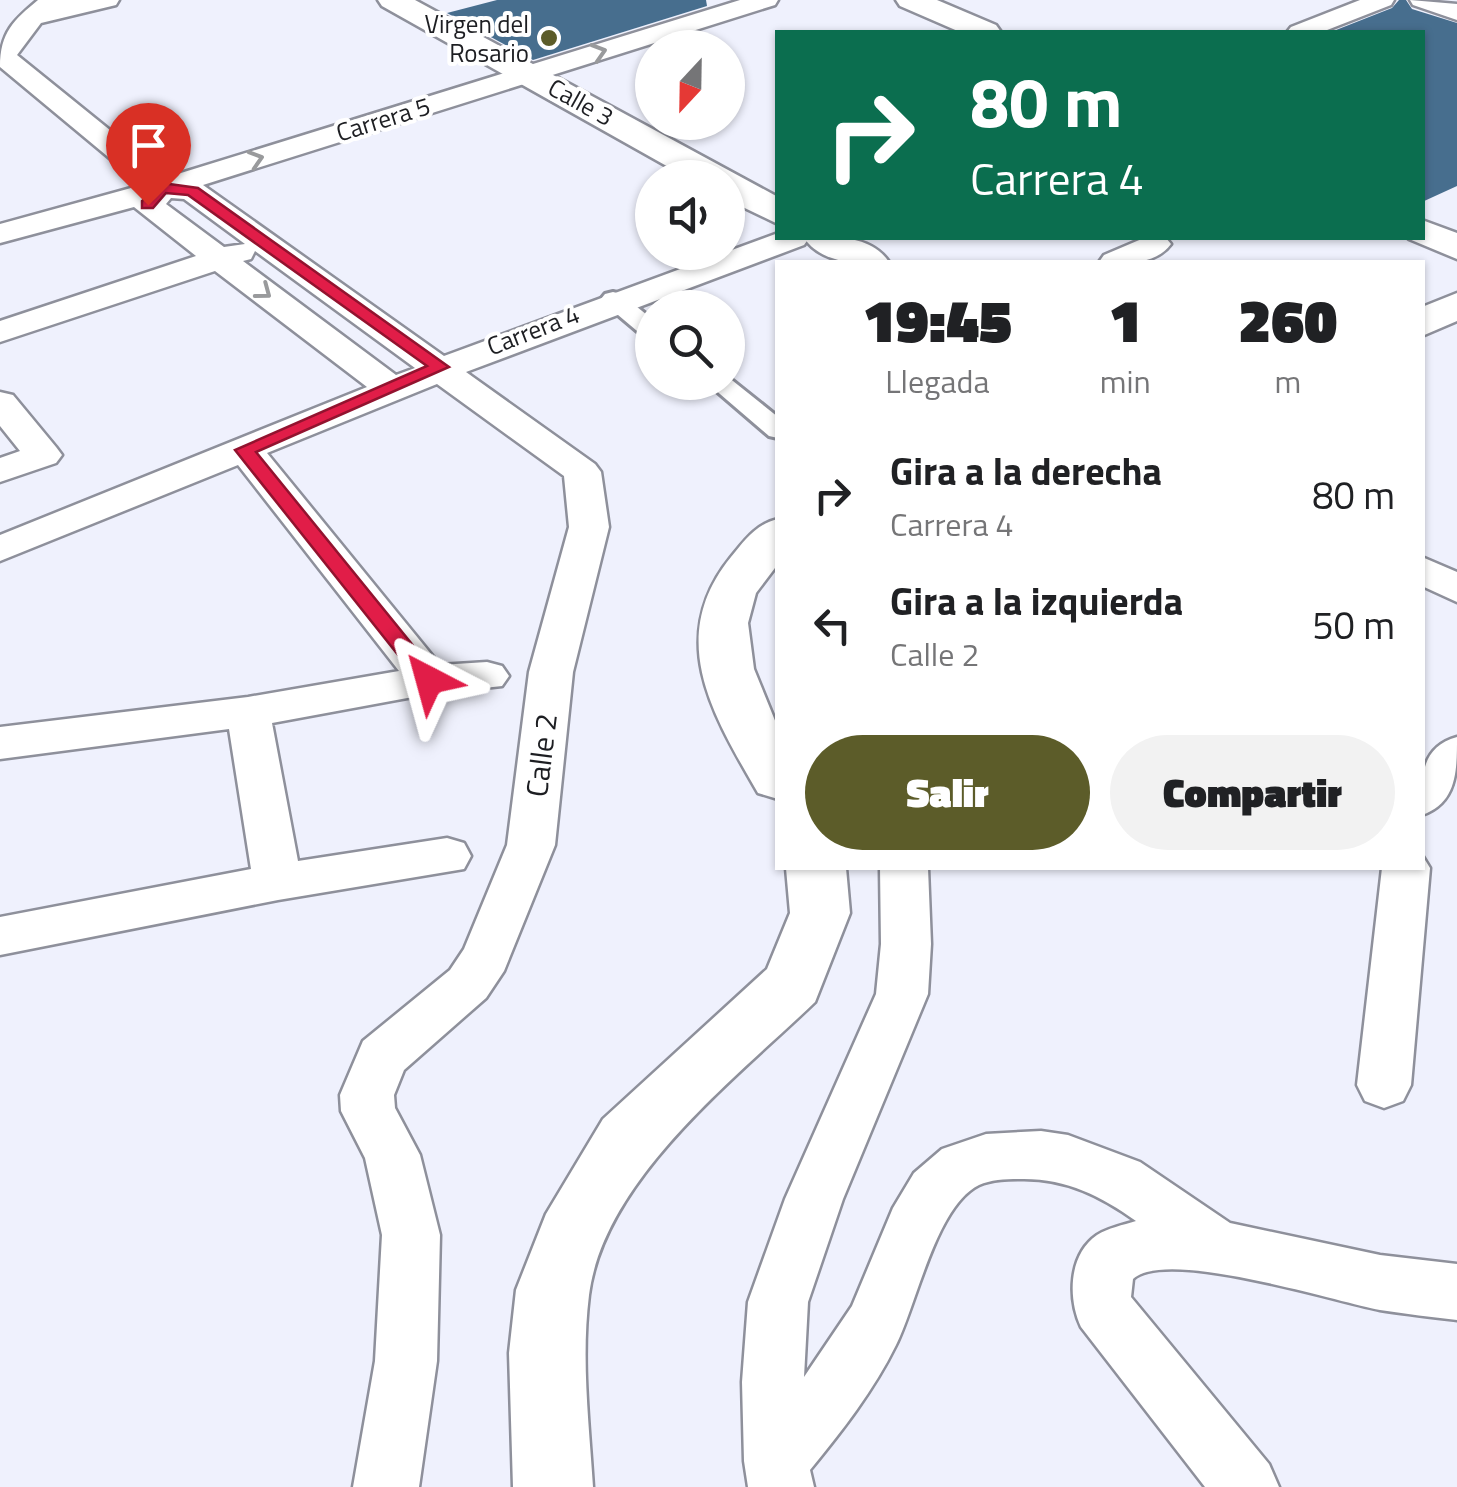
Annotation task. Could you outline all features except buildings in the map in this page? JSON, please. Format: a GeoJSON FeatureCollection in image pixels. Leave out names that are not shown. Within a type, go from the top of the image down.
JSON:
{"type":"FeatureCollection","features":[{"type":"Feature","properties":{"kind":"main road","name":"Calle 3"},"geometry":{"type":"LineString","coordinates":[[393,0],[683,160]]}},
{"type":"Feature","properties":{"kind":"main road"},"geometry":{"type":"LineString","coordinates":[[911,0],[980,30]]}},
{"type":"Feature","properties":{"kind":"main road"},"geometry":{"type":"LineString","coordinates":[[745,194],[775,210]]}},
{"type":"Feature","properties":{"kind":"main road"},"geometry":{"type":"LineString","coordinates":[[1425,232],[1457,246]]}},
{"type":"Feature","properties":{"kind":"main road"},"geometry":{"type":"LineString","coordinates":[[827,240],[866,260]]}},
{"type":"Feature","properties":{"kind":"main road"},"geometry":{"type":"LineString","coordinates":[[1425,322],[1457,305]]}},
{"type":"Feature","properties":{"kind":"main road"},"geometry":{"type":"LineString","coordinates":[[775,536],[736,584],[721,624],[723,652],[744,713],[775,773]]}},
{"type":"Feature","properties":{"kind":"main road"},"geometry":{"type":"LineString","coordinates":[[554,1487],[548,1353],[553,1290],[582,1214],[627,1140],[792,984],[820,913],[816,870]]}},
{"type":"Feature","properties":{"kind":"street"},"geometry":{"type":"LineString","coordinates":[[0,25],[33,6],[108,0]]}},
{"type":"Feature","properties":{"kind":"street","name":"Carrera 5"},"geometry":{"type":"LineString","coordinates":[[0,234],[162,188],[766,0]]}},
{"type":"Feature","properties":{"kind":"street"},"geometry":{"type":"LineString","coordinates":[[1305,30],[1382,0]]}},
{"type":"Feature","properties":{"kind":"street"},"geometry":{"type":"LineString","coordinates":[[1422,0],[1457,12]]}},
{"type":"Feature","properties":{"kind":"street","name":"Calle 2"},"geometry":{"type":"LineString","coordinates":[[33,6],[3,56],[162,188],[192,191],[582,472],[589,528],[551,672],[531,845],[486,957],[468,984],[382,1057],[367,1095],[368,1111],[392,1155],[411,1235],[406,1361],[386,1487]]}},
{"type":"Feature","properties":{"kind":"street"},"geometry":{"type":"LineString","coordinates":[[162,188],[148,205],[391,388]]}},
{"type":"Feature","properties":{"kind":"street","name":"Carrera 4"},"geometry":{"type":"LineString","coordinates":[[0,549],[613,299],[787,240]]}},
{"type":"Feature","properties":{"kind":"street"},"geometry":{"type":"LineString","coordinates":[[0,332],[265,242]]}},
{"type":"Feature","properties":{"kind":"street"},"geometry":{"type":"LineString","coordinates":[[1119,260],[1155,244]]}},
{"type":"Feature","properties":{"kind":"street"},"geometry":{"type":"LineString","coordinates":[[613,299],[635,316]]}},
{"type":"Feature","properties":{"kind":"street"},"geometry":{"type":"LineString","coordinates":[[740,400],[775,428]]}},
{"type":"Feature","properties":{"kind":"street"},"geometry":{"type":"LineString","coordinates":[[0,403],[43,455],[0,470]]}},
{"type":"Feature","properties":{"kind":"street"},"geometry":{"type":"LineString","coordinates":[[244,450],[429,680]]}},
{"type":"Feature","properties":{"kind":"street"},"geometry":{"type":"LineString","coordinates":[[1425,571],[1457,590]]}},
{"type":"Feature","properties":{"kind":"street"},"geometry":{"type":"LineString","coordinates":[[0,743],[248,712],[429,680],[487,676]]}},
{"type":"Feature","properties":{"kind":"street"},"geometry":{"type":"LineString","coordinates":[[248,712],[278,882]]}},
{"type":"Feature","properties":{"kind":"street"},"geometry":{"type":"LineString","coordinates":[[1425,794],[1457,753]]}},
{"type":"Feature","properties":{"kind":"street"},"geometry":{"type":"LineString","coordinates":[[0,936],[278,882],[447,856]]}},
{"type":"Feature","properties":{"kind":"street"},"geometry":{"type":"LineString","coordinates":[[778,1474],[772,1382],[778,1302],[814,1199],[902,994],[906,944],[904,870]]}},
{"type":"Feature","properties":{"kind":"street"},"geometry":{"type":"LineString","coordinates":[[1384,1085],[1406,870]]}},
{"type":"Feature","properties":{"kind":"street"},"geometry":{"type":"LineString","coordinates":[[778,1474],[875,1324],[930,1201],[946,1177],[968,1162],[1043,1152],[1075,1158],[1112,1174],[1213,1244]]}},
{"type":"Feature","properties":{"kind":"street"},"geometry":{"type":"LineString","coordinates":[[1246,1487],[1102,1307],[1103,1276],[1112,1258],[1123,1250],[1142,1246],[1213,1244],[1381,1282],[1457,1292]]}},
{"type":"Feature","properties":{"kind":"place","name":"Virgen del Rosario"},"geometry":{"type":"Point","coordinates":[549,38]}},
{"type":"Feature","properties":{"kind":"route"},"geometry":{"type":"LineString","coordinates":[[148,205],[162,188],[192,191],[440,367],[244,450],[429,680]]}}]}
